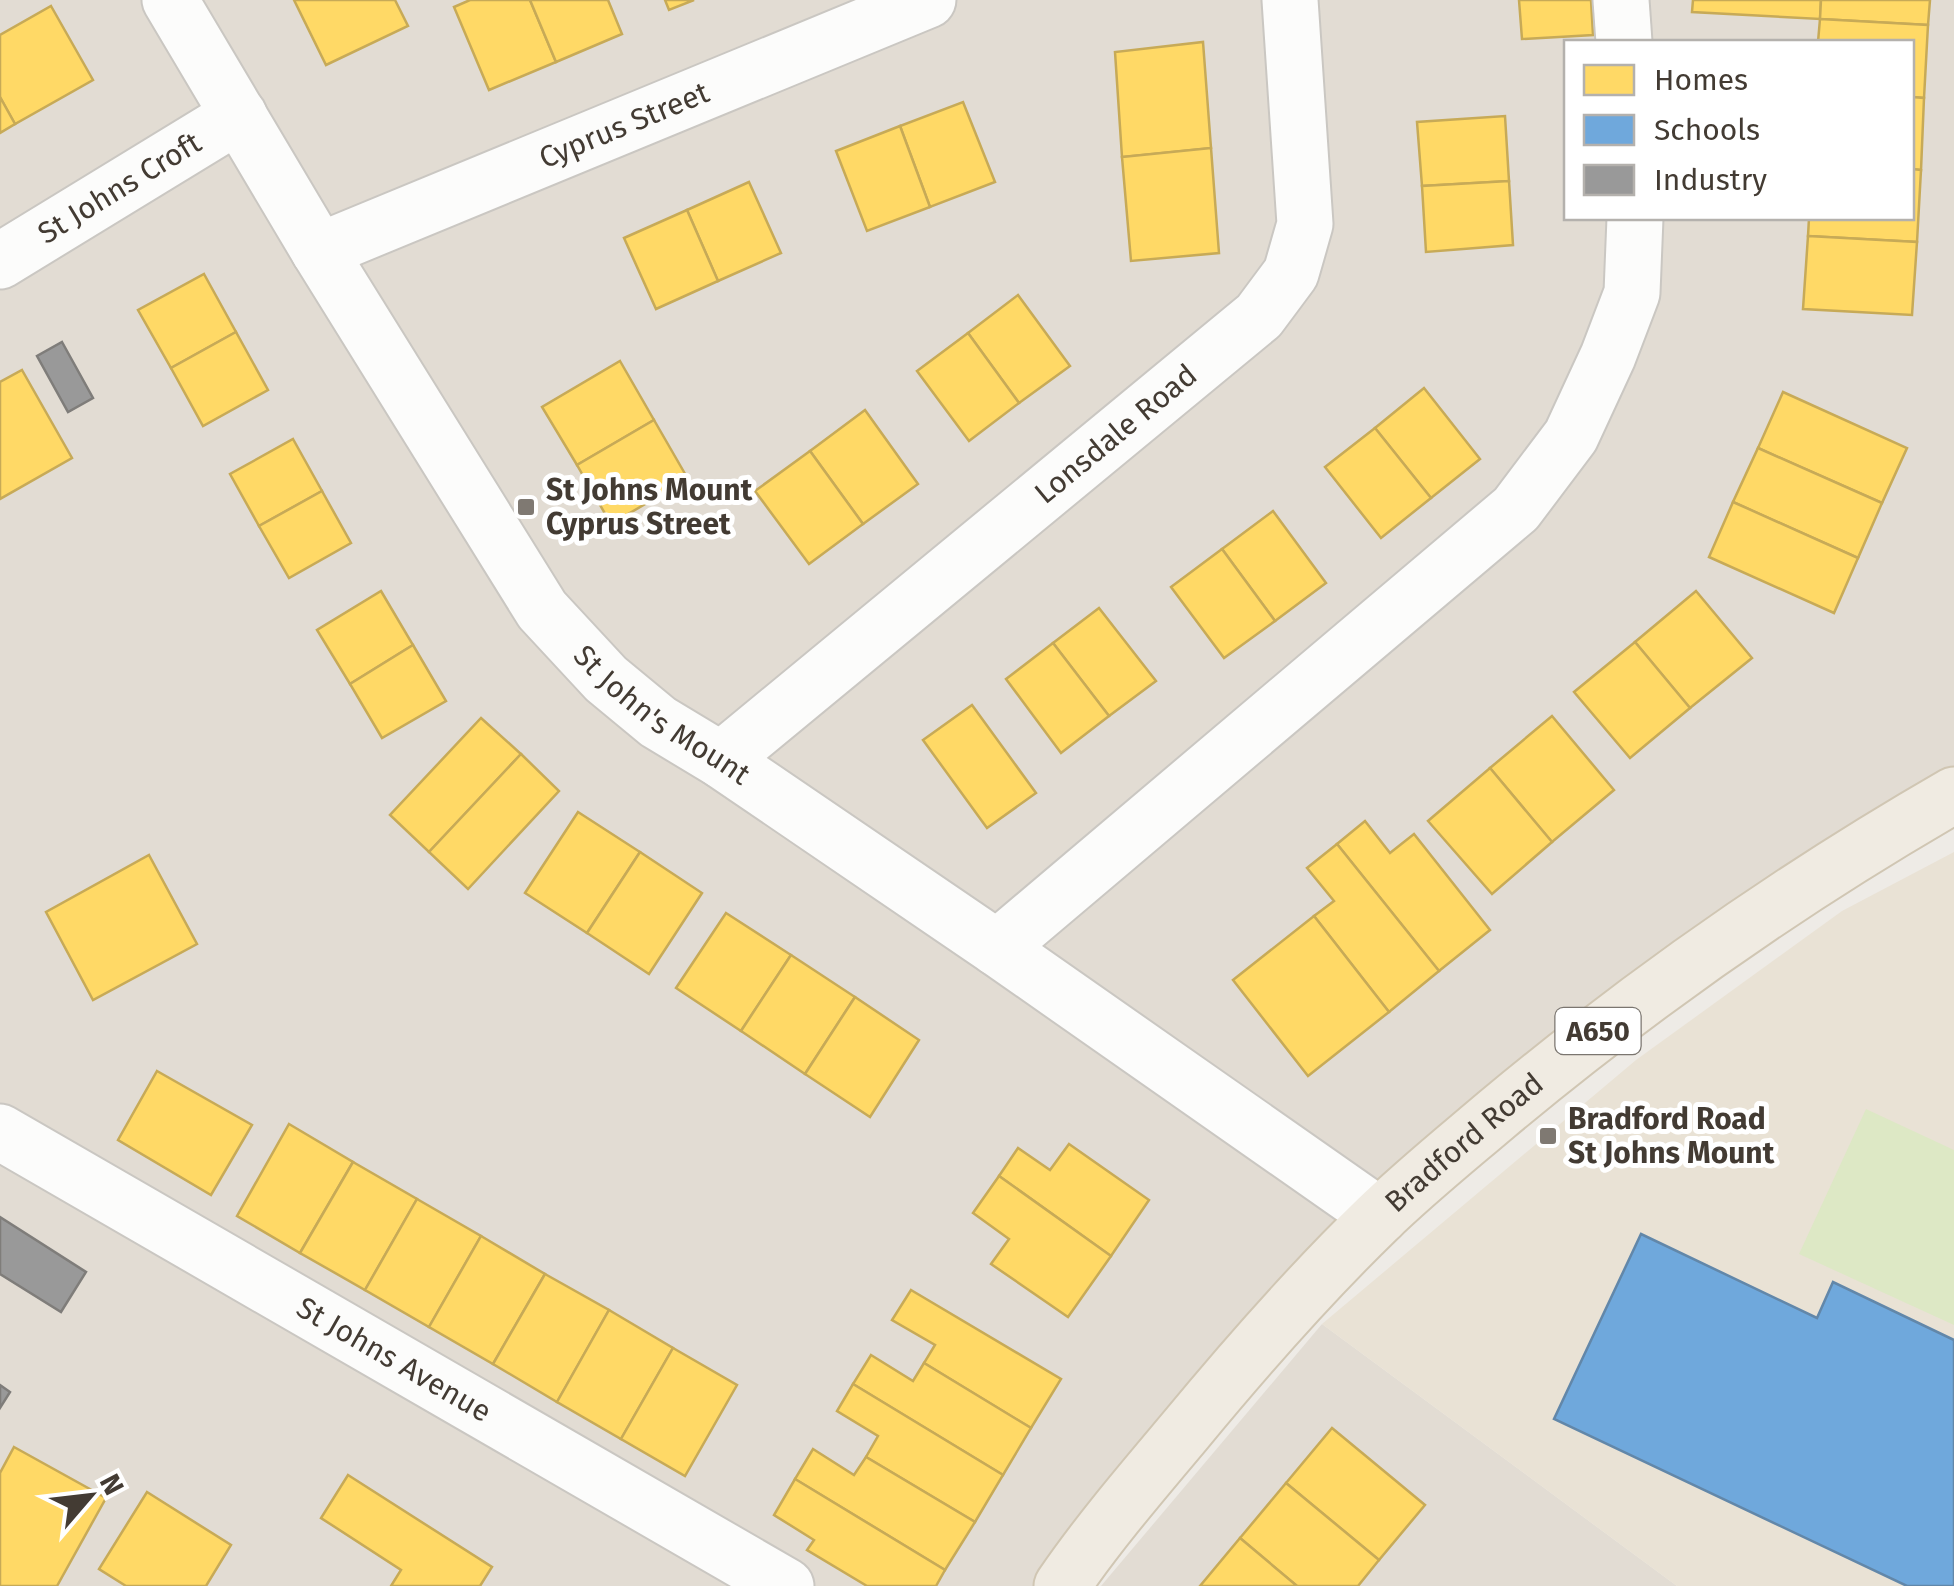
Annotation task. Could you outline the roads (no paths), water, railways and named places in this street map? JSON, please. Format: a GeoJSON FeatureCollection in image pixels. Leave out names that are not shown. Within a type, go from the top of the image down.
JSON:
{"type":"FeatureCollection","features":[{"type":"Feature","properties":{"kind":"main road","name":"Bradford Road"},"geometry":{"type":"LineString","coordinates":[[1062,1586],[1138,1487],[1254,1348],[1380,1216],[1536,1081],[1624,1011],[1832,867],[1954,795]]}},
{"type":"Feature","properties":{"kind":"street","name":"St John's Mount"},"geometry":{"type":"LineString","coordinates":[[170,0],[542,610],[606,679],[658,722],[721,760],[996,948],[1380,1216]]}},
{"type":"Feature","properties":{"kind":"street","name":"Cyprus Street"},"geometry":{"type":"LineString","coordinates":[[319,250],[928,0]]}},
{"type":"Feature","properties":{"kind":"street","name":"Lonsdale Road"},"geometry":{"type":"LineString","coordinates":[[721,760],[1260,316],[1291,273],[1305,224],[1290,0]]}},
{"type":"Feature","properties":{"kind":"street"},"geometry":{"type":"LineString","coordinates":[[1621,0],[1624,40]]}},
{"type":"Feature","properties":{"kind":"street","name":"St Johns Croft"},"geometry":{"type":"LineString","coordinates":[[0,261],[238,115]]}},
{"type":"Feature","properties":{"kind":"street"},"geometry":{"type":"LineString","coordinates":[[996,948],[1516,509],[1571,436],[1608,356],[1632,294],[1636,220]]}},
{"type":"Feature","properties":{"kind":"street","name":"St Johns Avenue"},"geometry":{"type":"LineString","coordinates":[[0,1132],[786,1586]]}},
{"type":"Feature","properties":{"kind":"place","name":"St Johns Mount Cyprus Street"},"geometry":{"type":"Point","coordinates":[526,507]}},
{"type":"Feature","properties":{"kind":"place","name":"Bradford Road St Johns Mount"},"geometry":{"type":"Point","coordinates":[1548,1136]}}]}
